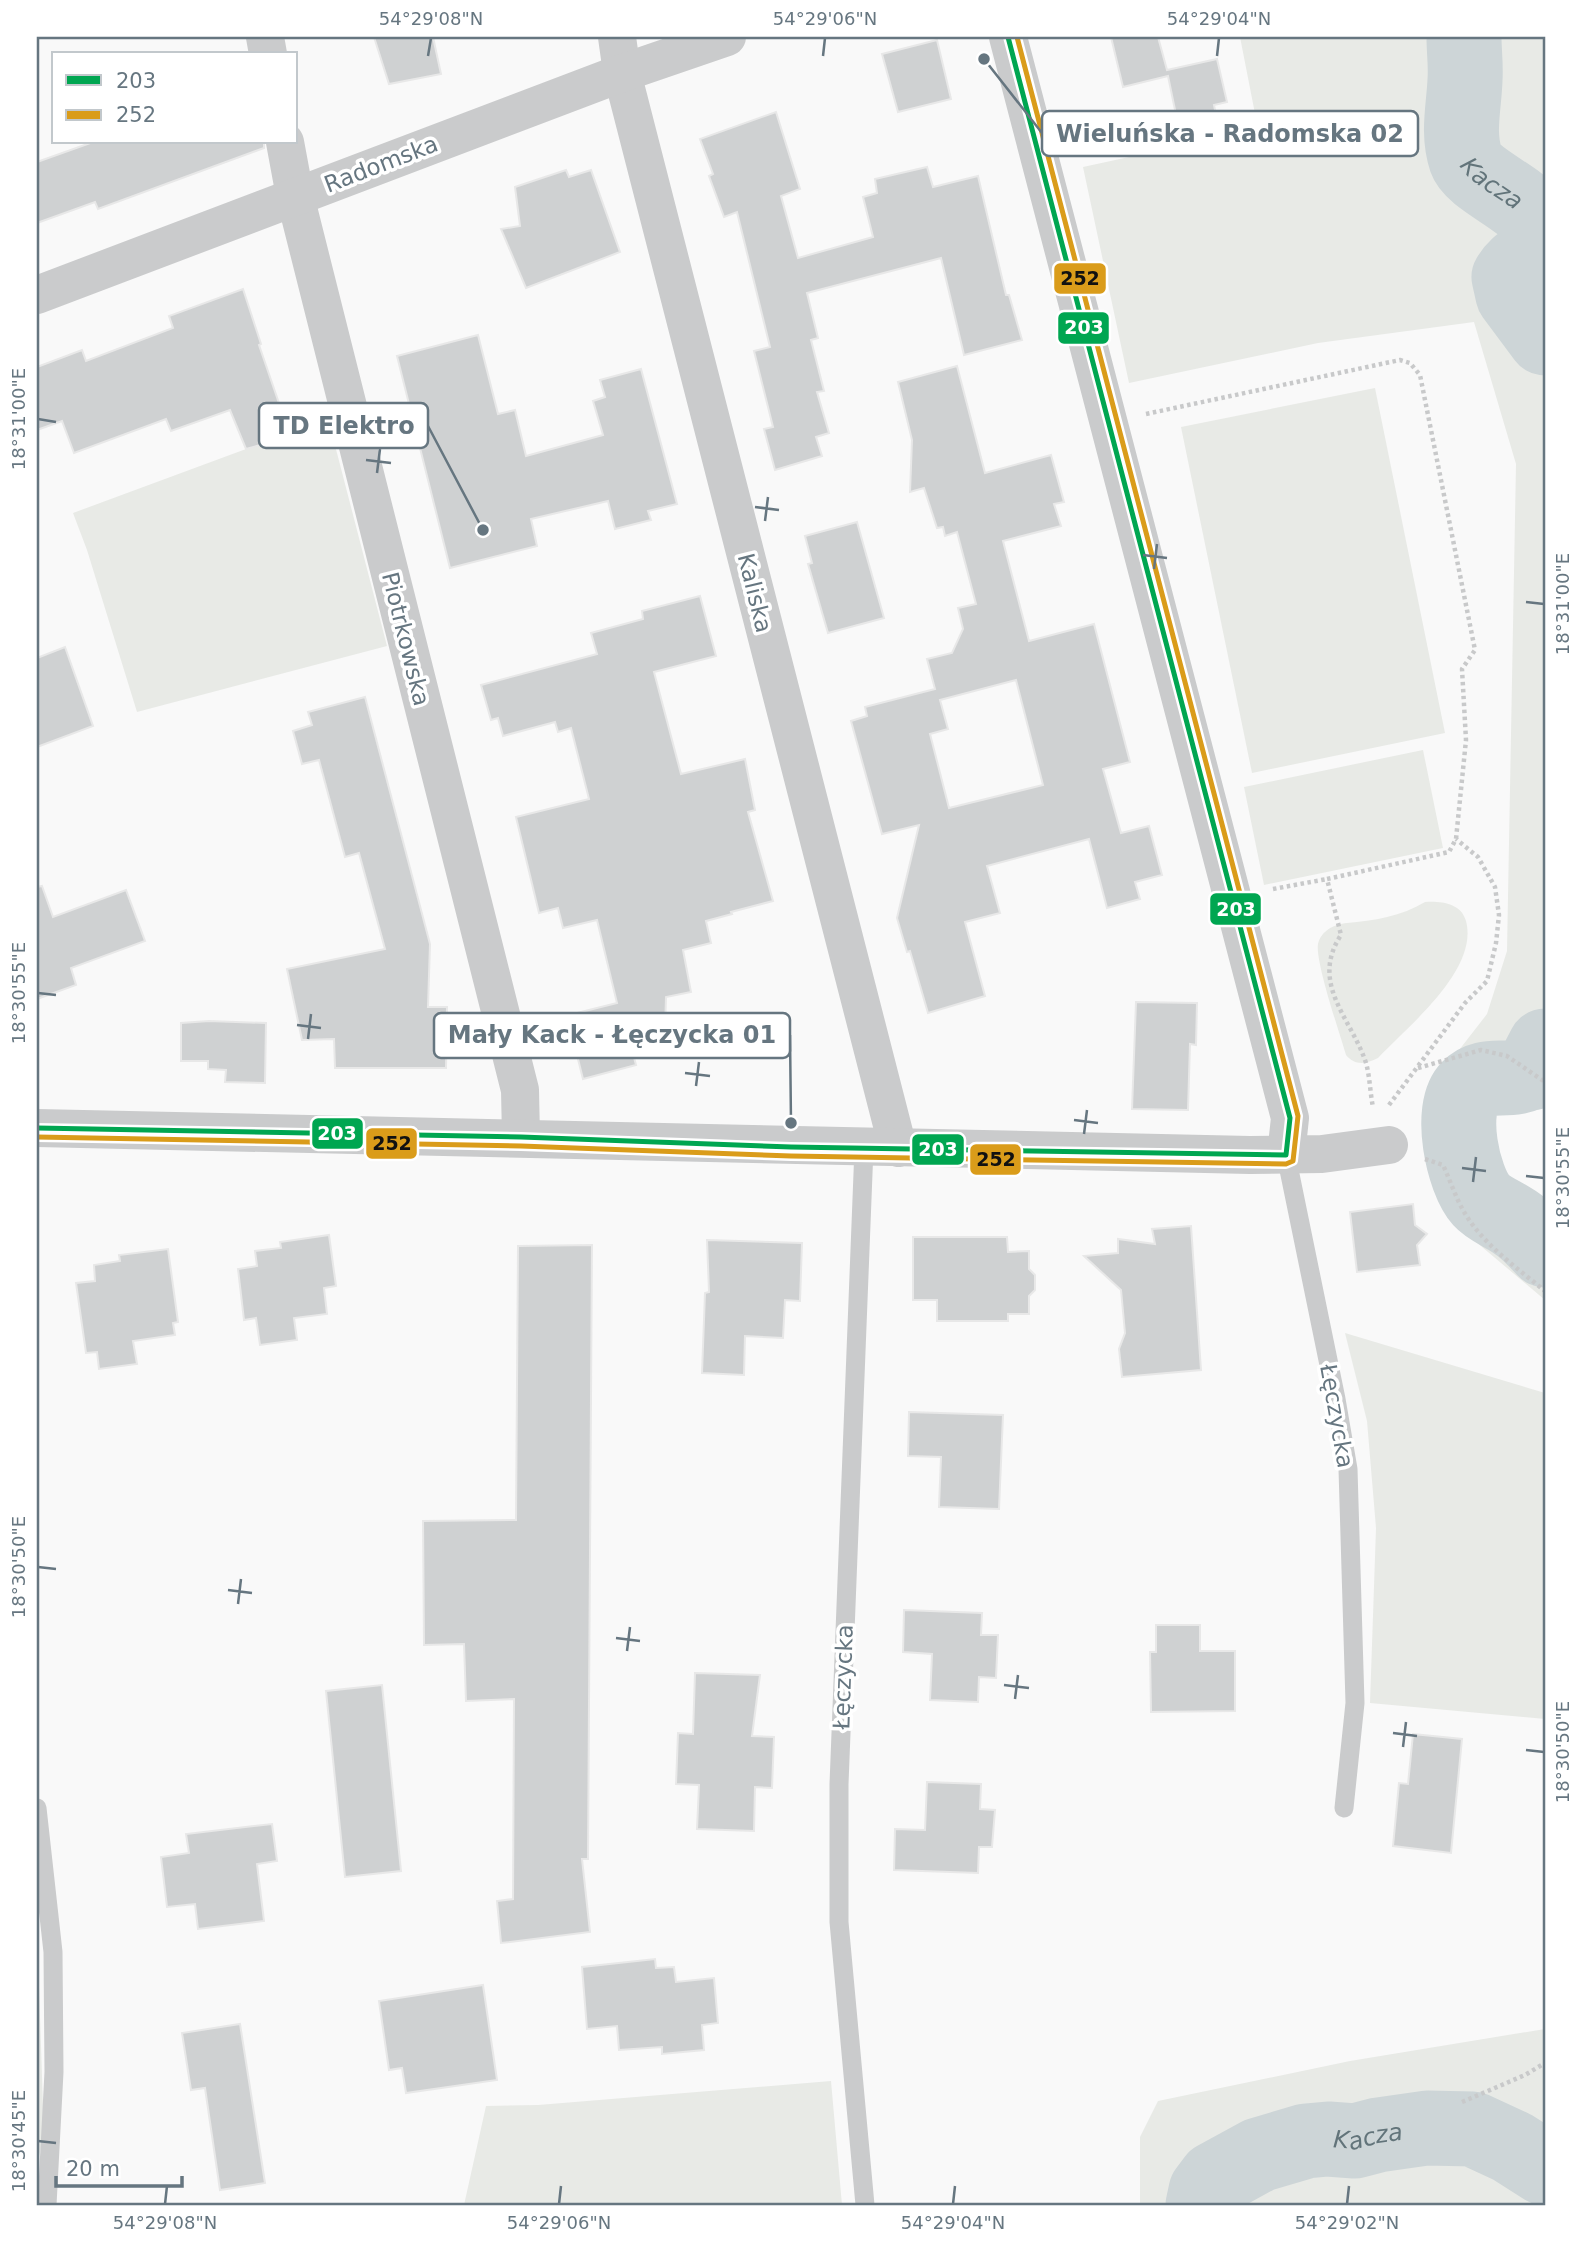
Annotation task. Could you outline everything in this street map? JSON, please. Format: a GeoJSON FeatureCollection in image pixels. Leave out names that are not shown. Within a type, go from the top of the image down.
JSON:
{"type":"FeatureCollection","features":[{"type":"Feature","properties":{"kind":"street","name":"Radomska"},"geometry":{"type":"LineString","coordinates":[[37,295],[295,196],[619,55],[727,37]]}},
{"type":"Feature","properties":{"kind":"street"},"geometry":{"type":"LineString","coordinates":[[1008,37],[1230,897],[1290,1118],[1286,1154]]}},
{"type":"Feature","properties":{"kind":"street","name":"Kaliska"},"geometry":{"type":"LineString","coordinates":[[619,55],[881,1148]]}},
{"type":"Feature","properties":{"kind":"street","name":"Piotrkowska"},"geometry":{"type":"LineString","coordinates":[[285,144],[295,196],[520,1090],[521,1137]]}},
{"type":"Feature","properties":{"kind":"street"},"geometry":{"type":"LineString","coordinates":[[37,1128],[521,1137],[881,1148],[1286,1154],[1322,1154],[1386,1129]]}},
{"type":"Feature","properties":{"kind":"lane","name":"Łęczycka"},"geometry":{"type":"LineString","coordinates":[[864,2205],[839,1922],[839,1784],[881,1148]]}},
{"type":"Feature","properties":{"kind":"lane","name":"Łęczycka"},"geometry":{"type":"LineString","coordinates":[[1286,1154],[1348,1469],[1355,1703],[1344,1808]]}},
{"type":"Feature","properties":{"kind":"lane"},"geometry":{"type":"LineString","coordinates":[[37,1808],[54,1966],[54,2071],[47,2205]]}},
{"type":"Feature","properties":{"kind":"path"},"geometry":{"type":"LineString","coordinates":[[1107,422],[1400,360],[1410,363],[1420,375],[1475,650],[1462,669],[1466,740],[1456,839],[1449,852],[1327,880],[1230,897]]}},
{"type":"Feature","properties":{"kind":"path"},"geometry":{"type":"LineString","coordinates":[[1456,839],[1488,869],[1495,887],[1499,915],[1487,981],[1465,1003],[1416,1069],[1386,1129],[1406,1155],[1435,1160],[1443,1165],[1463,1210],[1477,1230],[1500,1254],[1545,1291]]}},
{"type":"Feature","properties":{"kind":"path"},"geometry":{"type":"LineString","coordinates":[[1327,880],[1341,935],[1331,950],[1330,976],[1334,1001],[1366,1063]]}},
{"type":"Feature","properties":{"kind":"path"},"geometry":{"type":"LineString","coordinates":[[1416,1069],[1481,1050],[1507,1056],[1545,1082]]}},
{"type":"Feature","properties":{"kind":"path"},"geometry":{"type":"LineString","coordinates":[[1462,2102],[1525,2075],[1545,2063]]}},
{"type":"Feature","properties":{"kind":"shaded area"},"geometry":{"type":"Polygon","coordinates":[[[1240,37],[1545,37],[1545,1082],[1529,1088],[1509,1090],[1495,1109],[1487,1143],[1488,1178],[1502,1189],[1524,1193],[1545,1210],[1545,1300],[1450,1220],[1435,1167],[1428,1090],[1487,1014],[1507,951],[1516,464],[1474,322],[1318,343],[1129,383],[1083,167],[1258,129],[1240,37]]]}},
{"type":"Feature","properties":{"kind":"shaded area"},"geometry":{"type":"Polygon","coordinates":[[[1375,388],[1445,733],[1252,773],[1181,427],[1375,388]]]}},
{"type":"Feature","properties":{"kind":"shaded area"},"geometry":{"type":"Polygon","coordinates":[[[330,426],[387,646],[137,712],[73,513],[246,449],[330,426]]]}},
{"type":"Feature","properties":{"kind":"shaded area"},"geometry":{"type":"Polygon","coordinates":[[[1423,750],[1443,848],[1264,885],[1244,787],[1423,750]]]}},
{"type":"Feature","properties":{"kind":"shaded area"},"geometry":{"type":"Polygon","coordinates":[[[1425,902],[1450,904],[1460,910],[1466,921],[1467,940],[1462,959],[1438,996],[1378,1058],[1365,1063],[1353,1061],[1346,1055],[1320,966],[1320,939],[1325,932],[1337,925],[1387,917],[1425,902]]]}},
{"type":"Feature","properties":{"kind":"shaded area"},"geometry":{"type":"Polygon","coordinates":[[[1345,1333],[1545,1393],[1545,1719],[1370,1703],[1376,1528],[1367,1421],[1345,1333]]]}},
{"type":"Feature","properties":{"kind":"shaded area"},"geometry":{"type":"Polygon","coordinates":[[[37,1926],[44,2136],[37,2164],[37,1926]]]}},
{"type":"Feature","properties":{"kind":"shaded area"},"geometry":{"type":"Polygon","coordinates":[[[1545,2029],[1545,2137],[1533,2182],[1545,2191],[1545,2205],[1140,2205],[1140,2137],[1158,2101],[1350,2061],[1545,2029]]]}},
{"type":"Feature","properties":{"kind":"shaded area"},"geometry":{"type":"Polygon","coordinates":[[[831,2081],[842,2205],[464,2205],[486,2106],[538,2105],[831,2081]]]}},
{"type":"Feature","properties":{"kind":"building"},"geometry":{"type":"Polygon","coordinates":[[[374,37],[433,37],[441,74],[389,84],[374,37]]]}},
{"type":"Feature","properties":{"kind":"building"},"geometry":{"type":"Polygon","coordinates":[[[1111,37],[1158,37],[1167,70],[1217,59],[1227,102],[1214,105],[1218,125],[1180,134],[1168,76],[1123,87],[1111,37]]]}},
{"type":"Feature","properties":{"kind":"building"},"geometry":{"type":"Polygon","coordinates":[[[937,40],[951,99],[898,112],[882,54],[937,40]]]}},
{"type":"Feature","properties":{"kind":"building"},"geometry":{"type":"Polygon","coordinates":[[[776,112],[800,189],[781,196],[798,258],[873,237],[863,197],[877,193],[875,179],[927,167],[933,187],[978,176],[1006,295],[1009,295],[1022,340],[964,355],[941,258],[807,293],[818,338],[811,340],[824,391],[817,392],[829,433],[816,437],[822,456],[775,470],[764,429],[773,427],[754,351],[770,347],[737,212],[724,217],[709,176],[713,174],[700,139],[776,112]]]}},
{"type":"Feature","properties":{"kind":"building"},"geometry":{"type":"Polygon","coordinates":[[[87,144],[264,144],[264,148],[98,209],[95,202],[37,223],[37,162],[87,144]]]}},
{"type":"Feature","properties":{"kind":"building"},"geometry":{"type":"Polygon","coordinates":[[[566,170],[569,177],[591,170],[620,252],[526,288],[501,229],[520,226],[515,187],[566,170]]]}},
{"type":"Feature","properties":{"kind":"building"},"geometry":{"type":"Polygon","coordinates":[[[243,289],[282,412],[277,413],[285,438],[246,449],[230,410],[171,431],[166,419],[74,453],[62,421],[37,430],[37,367],[82,350],[86,361],[173,328],[169,316],[243,289]]]}},
{"type":"Feature","properties":{"kind":"building"},"geometry":{"type":"Polygon","coordinates":[[[478,335],[498,414],[515,410],[526,456],[603,435],[593,401],[605,397],[600,380],[641,369],[677,504],[648,511],[651,520],[615,529],[608,501],[531,519],[537,546],[450,568],[397,356],[478,335]]]}},
{"type":"Feature","properties":{"kind":"building"},"geometry":{"type":"Polygon","coordinates":[[[957,366],[985,473],[1051,455],[1064,502],[1054,504],[1061,526],[1003,541],[1029,641],[1094,624],[1130,762],[1103,769],[1121,833],[1149,826],[1162,875],[1135,882],[1140,899],[1107,908],[1089,839],[987,866],[1000,913],[965,922],[985,996],[928,1013],[910,951],[907,952],[897,918],[919,825],[882,834],[851,721],[867,716],[865,707],[935,689],[927,659],[952,653],[963,629],[958,608],[976,604],[957,532],[945,536],[943,527],[937,528],[924,488],[910,492],[912,440],[898,382],[957,366]],[[1016,680],[940,700],[948,729],[930,734],[949,808],[1043,785],[1016,680]]]}},
{"type":"Feature","properties":{"kind":"building"},"geometry":{"type":"Polygon","coordinates":[[[857,522],[884,618],[828,633],[808,564],[812,563],[805,536],[857,522]]]}},
{"type":"Feature","properties":{"kind":"building"},"geometry":{"type":"Polygon","coordinates":[[[700,596],[716,656],[654,672],[681,774],[745,759],[755,810],[748,812],[773,901],[706,921],[711,943],[683,950],[691,992],[666,997],[665,1030],[627,1030],[636,1065],[583,1079],[571,1031],[559,1031],[557,1018],[617,1003],[597,920],[563,928],[558,908],[539,913],[516,817],[589,799],[571,728],[558,732],[555,722],[503,736],[498,718],[491,720],[481,685],[597,654],[591,633],[643,619],[642,611],[700,596]]]}},
{"type":"Feature","properties":{"kind":"building"},"geometry":{"type":"Polygon","coordinates":[[[65,647],[93,726],[37,747],[37,658],[65,647]]]}},
{"type":"Feature","properties":{"kind":"building"},"geometry":{"type":"Polygon","coordinates":[[[365,697],[430,944],[428,1007],[447,1007],[446,1068],[335,1068],[334,1039],[302,1040],[287,969],[385,949],[359,853],[345,857],[319,760],[302,764],[293,731],[312,725],[308,712],[365,697]]]}},
{"type":"Feature","properties":{"kind":"building"},"geometry":{"type":"Polygon","coordinates":[[[42,886],[53,917],[126,890],[145,941],[71,968],[76,985],[37,999],[37,887],[42,886]]]}},
{"type":"Feature","properties":{"kind":"building"},"geometry":{"type":"Polygon","coordinates":[[[1136,1002],[1197,1003],[1196,1045],[1190,1044],[1188,1110],[1132,1109],[1136,1002]]]}},
{"type":"Feature","properties":{"kind":"building"},"geometry":{"type":"Polygon","coordinates":[[[181,1023],[266,1023],[265,1083],[225,1082],[226,1070],[208,1069],[208,1061],[181,1061],[181,1023]]]}},
{"type":"Feature","properties":{"kind":"building"},"geometry":{"type":"Polygon","coordinates":[[[1413,1204],[1415,1225],[1427,1234],[1417,1245],[1420,1265],[1357,1272],[1350,1212],[1413,1204]]]}},
{"type":"Feature","properties":{"kind":"building"},"geometry":{"type":"Polygon","coordinates":[[[1191,1226],[1201,1370],[1122,1377],[1119,1349],[1125,1333],[1121,1290],[1084,1256],[1118,1253],[1118,1239],[1155,1244],[1152,1229],[1191,1226]]]}},
{"type":"Feature","properties":{"kind":"building"},"geometry":{"type":"Polygon","coordinates":[[[329,1235],[336,1286],[324,1288],[327,1314],[294,1318],[297,1340],[260,1345],[256,1318],[244,1320],[238,1269],[257,1266],[255,1251],[281,1248],[280,1242],[329,1235]]]}},
{"type":"Feature","properties":{"kind":"building"},"geometry":{"type":"Polygon","coordinates":[[[913,1237],[1007,1237],[1008,1252],[1029,1251],[1029,1269],[1035,1275],[1035,1290],[1029,1296],[1029,1314],[1008,1314],[1008,1321],[937,1321],[937,1300],[913,1300],[913,1237]]]}},
{"type":"Feature","properties":{"kind":"building"},"geometry":{"type":"Polygon","coordinates":[[[707,1240],[802,1243],[800,1301],[785,1300],[783,1338],[745,1336],[744,1375],[702,1373],[705,1293],[709,1292],[707,1240]]]}},
{"type":"Feature","properties":{"kind":"building"},"geometry":{"type":"Polygon","coordinates":[[[592,1245],[588,1859],[582,1859],[590,1932],[501,1943],[497,1901],[513,1899],[514,1699],[466,1701],[464,1644],[424,1645],[423,1521],[516,1520],[518,1246],[592,1245]]]}},
{"type":"Feature","properties":{"kind":"building"},"geometry":{"type":"Polygon","coordinates":[[[168,1249],[178,1322],[173,1323],[175,1335],[133,1341],[137,1364],[99,1369],[97,1352],[86,1353],[76,1283],[95,1281],[94,1265],[120,1261],[119,1255],[168,1249]]]}},
{"type":"Feature","properties":{"kind":"building"},"geometry":{"type":"Polygon","coordinates":[[[909,1412],[1003,1415],[999,1509],[939,1507],[941,1457],[908,1456],[909,1412]]]}},
{"type":"Feature","properties":{"kind":"building"},"geometry":{"type":"Polygon","coordinates":[[[904,1610],[982,1613],[981,1635],[998,1635],[996,1678],[979,1677],[978,1702],[930,1700],[932,1654],[903,1652],[904,1610]]]}},
{"type":"Feature","properties":{"kind":"building"},"geometry":{"type":"Polygon","coordinates":[[[1156,1625],[1200,1625],[1200,1651],[1235,1651],[1235,1711],[1151,1712],[1150,1652],[1156,1652],[1156,1625]]]}},
{"type":"Feature","properties":{"kind":"building"},"geometry":{"type":"Polygon","coordinates":[[[695,1673],[760,1675],[752,1736],[774,1737],[772,1788],[755,1787],[754,1831],[697,1829],[699,1785],[676,1784],[678,1733],[693,1734],[695,1673]]]}},
{"type":"Feature","properties":{"kind":"building"},"geometry":{"type":"Polygon","coordinates":[[[382,1685],[401,1871],[345,1877],[326,1691],[382,1685]]]}},
{"type":"Feature","properties":{"kind":"building"},"geometry":{"type":"Polygon","coordinates":[[[1413,1734],[1462,1739],[1451,1853],[1393,1846],[1399,1783],[1408,1784],[1413,1734]]]}},
{"type":"Feature","properties":{"kind":"building"},"geometry":{"type":"Polygon","coordinates":[[[927,1782],[981,1784],[980,1809],[995,1810],[992,1847],[979,1847],[978,1873],[894,1870],[895,1829],[925,1830],[927,1782]]]}},
{"type":"Feature","properties":{"kind":"building"},"geometry":{"type":"Polygon","coordinates":[[[272,1824],[277,1861],[257,1864],[264,1921],[198,1929],[195,1904],[167,1907],[161,1857],[189,1853],[186,1834],[272,1824]]]}},
{"type":"Feature","properties":{"kind":"building"},"geometry":{"type":"Polygon","coordinates":[[[655,1959],[656,1968],[674,1967],[676,1982],[714,1978],[718,2023],[702,2025],[704,2050],[662,2054],[662,2047],[619,2050],[617,2026],[587,2029],[582,1967],[655,1959]]]}},
{"type":"Feature","properties":{"kind":"building"},"geometry":{"type":"Polygon","coordinates":[[[483,1985],[497,2080],[406,2093],[402,2068],[389,2070],[379,2001],[483,1985]]]}},
{"type":"Feature","properties":{"kind":"building"},"geometry":{"type":"Polygon","coordinates":[[[240,2024],[265,2183],[220,2190],[205,2088],[191,2090],[182,2033],[240,2024]]]}},
{"type":"Feature","properties":{"kind":"waterway","name":"Kacza"},"geometry":{"type":"LineString","coordinates":[[1464,37],[1465,75],[1461,130],[1463,150],[1473,170],[1529,211],[1539,223],[1543,235],[1539,248],[1509,277],[1513,295],[1545,338]]}},
{"type":"Feature","properties":{"kind":"waterway","name":"Kacza"},"geometry":{"type":"LineString","coordinates":[[1545,1046],[1531,1073],[1485,1079],[1474,1084],[1463,1098],[1459,1112],[1460,1144],[1474,1190],[1488,1206],[1522,1227],[1545,1250]]}},
{"type":"Feature","properties":{"kind":"waterway","name":"Kacza"},"geometry":{"type":"LineString","coordinates":[[1203,2205],[1206,2191],[1215,2179],[1259,2155],[1306,2141],[1355,2141],[1427,2128],[1473,2129],[1512,2147],[1545,2168]]}},
{"type":"Feature","properties":{"kind":"transit line","name":"203"},"geometry":{"type":"LineString","coordinates":[[37,1128],[521,1137],[791,1147],[1286,1155],[1290,1118],[1008,37]]}},
{"type":"Feature","properties":{"kind":"transit line","name":"252"},"geometry":{"type":"LineString","coordinates":[[37,1137],[521,1146],[791,1156],[1286,1164],[1293,1161],[1298,1116],[1017,37]]}},
{"type":"Feature","properties":{"kind":"place","name":"Wieluńska - Radomska 02"},"geometry":{"type":"Point","coordinates":[984,59]}},
{"type":"Feature","properties":{"kind":"place","name":"TD Elektro"},"geometry":{"type":"Point","coordinates":[483,530]}},
{"type":"Feature","properties":{"kind":"place","name":"Mały Kack - Łęczycka 01"},"geometry":{"type":"Point","coordinates":[791,1123]}}]}
